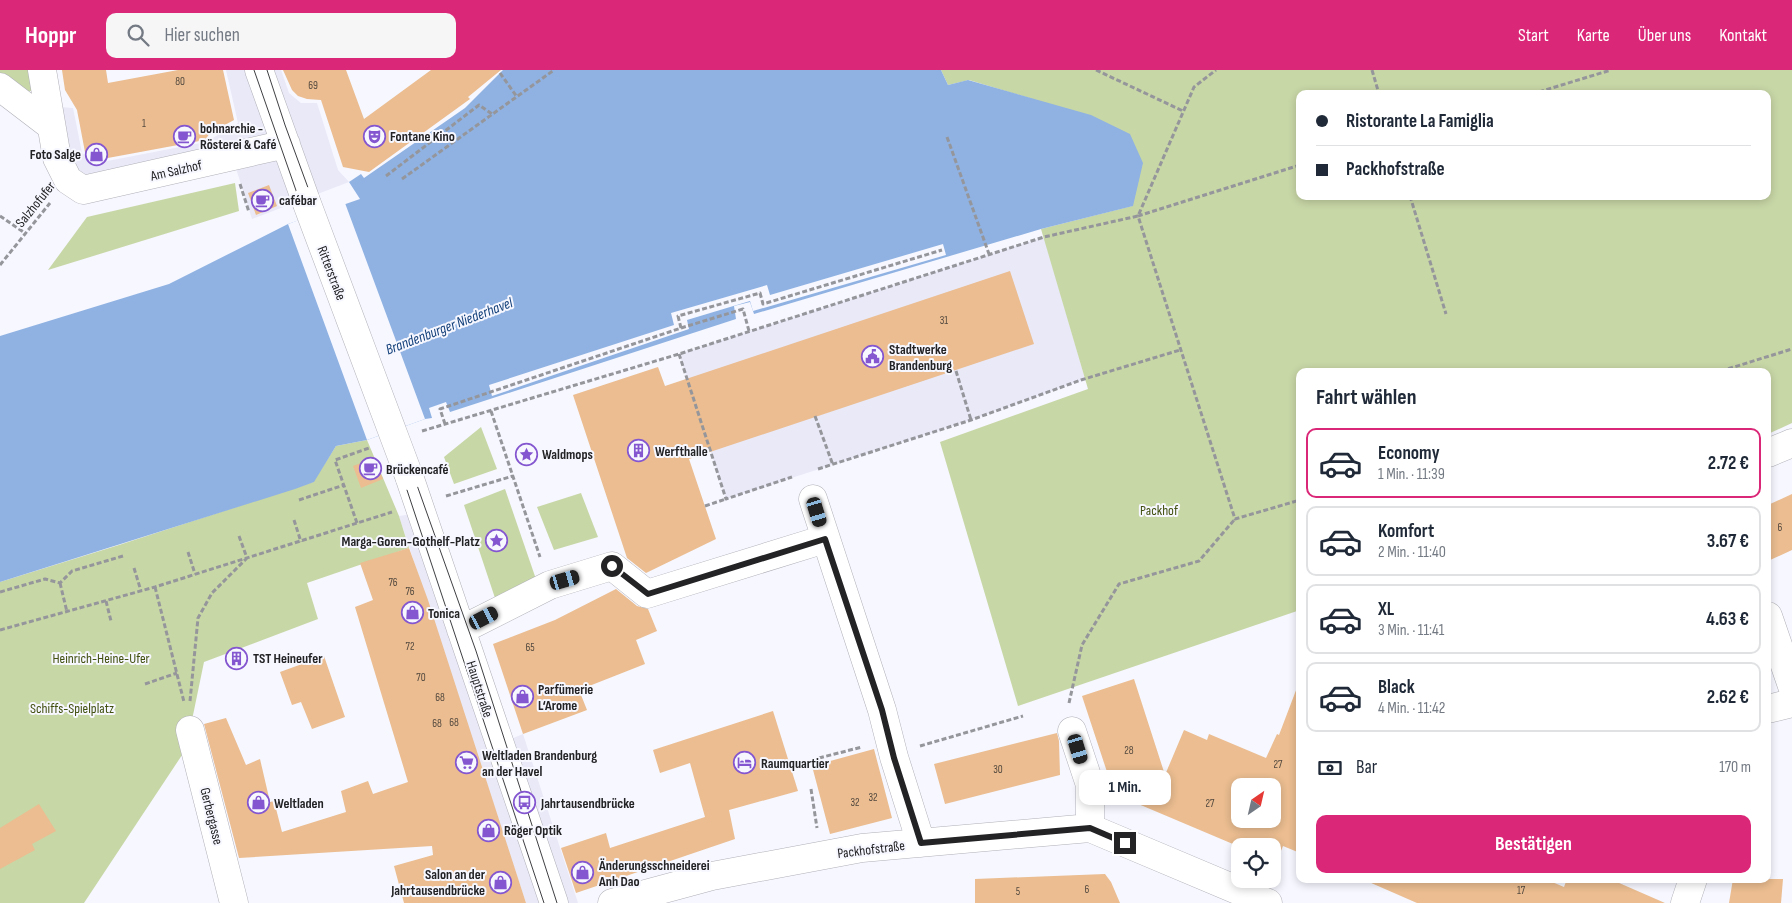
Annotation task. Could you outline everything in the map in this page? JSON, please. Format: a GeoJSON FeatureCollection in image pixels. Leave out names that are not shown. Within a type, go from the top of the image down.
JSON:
{"type":"FeatureCollection","features":[{"type":"Feature","properties":{"kind":"street"},"geometry":{"type":"LineString","coordinates":[[42,70],[57,158],[68,180]]}},
{"type":"Feature","properties":{"kind":"street","name":"Ritterstraße"},"geometry":{"type":"LineString","coordinates":[[258,70],[409,476]]}},
{"type":"Feature","properties":{"kind":"street"},"geometry":{"type":"LineString","coordinates":[[0,87],[52,126]]}},
{"type":"Feature","properties":{"kind":"street","name":"Am Salzhof"},"geometry":{"type":"LineString","coordinates":[[68,180],[84,190],[286,144]]}},
{"type":"Feature","properties":{"kind":"street"},"geometry":{"type":"LineString","coordinates":[[1771,452],[1792,442]]}},
{"type":"Feature","properties":{"kind":"street","name":"Hauptstraße"},"geometry":{"type":"LineString","coordinates":[[409,476],[554,903]]}},
{"type":"Feature","properties":{"kind":"street"},"geometry":{"type":"LineString","coordinates":[[813,499],[879,701],[921,843]]}},
{"type":"Feature","properties":{"kind":"street"},"geometry":{"type":"LineString","coordinates":[[460,630],[550,585],[612,566],[648,594],[698,582],[825,539]]}},
{"type":"Feature","properties":{"kind":"street"},"geometry":{"type":"LineString","coordinates":[[1771,625],[1792,686]]}},
{"type":"Feature","properties":{"kind":"street"},"geometry":{"type":"LineString","coordinates":[[1771,708],[1792,703]]}},
{"type":"Feature","properties":{"kind":"street","name":"Gerbergasse"},"geometry":{"type":"LineString","coordinates":[[189,716],[234,903]]}},
{"type":"Feature","properties":{"kind":"street"},"geometry":{"type":"LineString","coordinates":[[1072,731],[1090,785],[1090,828]]}},
{"type":"Feature","properties":{"kind":"street","name":"Packhofstraße"},"geometry":{"type":"LineString","coordinates":[[612,903],[712,876],[862,848],[1090,828],[1268,903]]}},
{"type":"Feature","properties":{"kind":"street"},"geometry":{"type":"LineString","coordinates":[[1685,903],[1692,883]]}},
{"type":"Feature","properties":{"kind":"path"},"geometry":{"type":"LineString","coordinates":[[402,179],[554,70]]}},
{"type":"Feature","properties":{"kind":"path"},"geometry":{"type":"LineString","coordinates":[[1096,70],[1183,111]]}},
{"type":"Feature","properties":{"kind":"path"},"geometry":{"type":"LineString","coordinates":[[1216,70],[1194,87],[1138,216],[1236,519]]}},
{"type":"Feature","properties":{"kind":"path"},"geometry":{"type":"LineString","coordinates":[[1372,70],[1378,90]]}},
{"type":"Feature","properties":{"kind":"path"},"geometry":{"type":"LineString","coordinates":[[1545,90],[1611,70]]}},
{"type":"Feature","properties":{"kind":"path"},"geometry":{"type":"LineString","coordinates":[[500,73],[517,97]]}},
{"type":"Feature","properties":{"kind":"path"},"geometry":{"type":"LineString","coordinates":[[386,176],[480,105],[492,114]]}},
{"type":"Feature","properties":{"kind":"path"},"geometry":{"type":"LineString","coordinates":[[946,137],[989,254]]}},
{"type":"Feature","properties":{"kind":"path"},"geometry":{"type":"LineString","coordinates":[[429,428],[680,354],[1044,237],[1138,216],[1296,166]]}},
{"type":"Feature","properties":{"kind":"path"},"geometry":{"type":"LineString","coordinates":[[238,178],[249,212]]}},
{"type":"Feature","properties":{"kind":"path","name":"Salzhofufer"},"geometry":{"type":"LineString","coordinates":[[0,265],[68,180]]}},
{"type":"Feature","properties":{"kind":"path"},"geometry":{"type":"LineString","coordinates":[[1411,200],[1446,314]]}},
{"type":"Feature","properties":{"kind":"path"},"geometry":{"type":"LineString","coordinates":[[0,216],[25,234]]}},
{"type":"Feature","properties":{"kind":"path"},"geometry":{"type":"LineString","coordinates":[[683,328],[678,316],[760,292],[763,304],[942,250]]}},
{"type":"Feature","properties":{"kind":"path"},"geometry":{"type":"LineString","coordinates":[[445,424],[440,410],[448,406],[735,312],[743,310],[749,331]]}},
{"type":"Feature","properties":{"kind":"path"},"geometry":{"type":"LineString","coordinates":[[1731,368],[1792,349]]}},
{"type":"Feature","properties":{"kind":"path"},"geometry":{"type":"LineString","coordinates":[[705,506],[971,420],[1082,380],[1180,350]]}},
{"type":"Feature","properties":{"kind":"path"},"geometry":{"type":"LineString","coordinates":[[680,354],[726,499]]}},
{"type":"Feature","properties":{"kind":"path"},"geometry":{"type":"LineString","coordinates":[[956,371],[971,420]]}},
{"type":"Feature","properties":{"kind":"path"},"geometry":{"type":"LineString","coordinates":[[491,411],[550,585]]}},
{"type":"Feature","properties":{"kind":"path"},"geometry":{"type":"LineString","coordinates":[[814,416],[833,464]]}},
{"type":"Feature","properties":{"kind":"path"},"geometry":{"type":"LineString","coordinates":[[357,523],[336,460],[371,447]]}},
{"type":"Feature","properties":{"kind":"path"},"geometry":{"type":"LineString","coordinates":[[805,473],[813,499]]}},
{"type":"Feature","properties":{"kind":"path"},"geometry":{"type":"LineString","coordinates":[[0,630],[155,587],[513,476]]}},
{"type":"Feature","properties":{"kind":"path"},"geometry":{"type":"LineString","coordinates":[[299,500],[344,485]]}},
{"type":"Feature","properties":{"kind":"path"},"geometry":{"type":"LineString","coordinates":[[1072,731],[1068,710],[1082,645],[1119,584],[1199,560],[1236,519],[1296,501]]}},
{"type":"Feature","properties":{"kind":"path"},"geometry":{"type":"LineString","coordinates":[[294,520],[301,542]]}},
{"type":"Feature","properties":{"kind":"path"},"geometry":{"type":"LineString","coordinates":[[239,536],[247,558]]}},
{"type":"Feature","properties":{"kind":"path"},"geometry":{"type":"LineString","coordinates":[[188,552],[195,574]]}},
{"type":"Feature","properties":{"kind":"path"},"geometry":{"type":"LineString","coordinates":[[60,583],[72,571],[123,556]]}},
{"type":"Feature","properties":{"kind":"path"},"geometry":{"type":"LineString","coordinates":[[189,716],[198,618],[212,593],[247,558]]}},
{"type":"Feature","properties":{"kind":"path"},"geometry":{"type":"LineString","coordinates":[[134,568],[141,591]]}},
{"type":"Feature","properties":{"kind":"path"},"geometry":{"type":"LineString","coordinates":[[0,592],[45,579],[60,583]]}},
{"type":"Feature","properties":{"kind":"path"},"geometry":{"type":"LineString","coordinates":[[60,583],[66,612]]}},
{"type":"Feature","properties":{"kind":"path"},"geometry":{"type":"LineString","coordinates":[[155,587],[176,673],[189,716]]}},
{"type":"Feature","properties":{"kind":"path"},"geometry":{"type":"LineString","coordinates":[[106,601],[111,621]]}},
{"type":"Feature","properties":{"kind":"path"},"geometry":{"type":"LineString","coordinates":[[145,684],[176,673]]}},
{"type":"Feature","properties":{"kind":"path"},"geometry":{"type":"LineString","coordinates":[[819,758],[918,746],[1023,716]]}},
{"type":"Feature","properties":{"kind":"path"},"geometry":{"type":"LineString","coordinates":[[811,789],[822,856]]}},
{"type":"Feature","properties":{"kind":"shaded area"},"geometry":{"type":"Polygon","coordinates":[[[226,70],[281,70],[289,93],[301,103],[317,103],[338,170],[349,182],[252,219],[233,159],[82,191],[47,106],[73,108],[82,153],[97,163],[206,142],[238,123],[226,70]]]}},
{"type":"Feature","properties":{"kind":"shaded area"},"geometry":{"type":"Polygon","coordinates":[[[1044,237],[1085,379],[971,420],[726,499],[679,354],[1044,237]]]}},
{"type":"Feature","properties":{"kind":"shaded area"},"geometry":{"type":"Polygon","coordinates":[[[425,512],[501,743],[523,734],[578,903],[526,903],[399,516],[425,512]]]}},
{"type":"Feature","properties":{"kind":"green space"},"geometry":{"type":"Polygon","coordinates":[[[0,70],[31,70],[34,84],[31,91],[20,92],[0,77],[0,70]]]}},
{"type":"Feature","properties":{"kind":"green space","name":"Packhof"},"geometry":{"type":"Polygon","coordinates":[[[941,70],[1792,70],[1792,423],[1771,433],[1771,368],[1296,368],[1296,611],[1018,706],[940,442],[1088,389],[1041,229],[1132,206],[1029,98],[969,80],[948,85],[941,70]]]}},
{"type":"Feature","properties":{"kind":"green space"},"geometry":{"type":"Polygon","coordinates":[[[235,183],[239,211],[48,270],[87,217],[235,183]]]}},
{"type":"Feature","properties":{"kind":"green space"},"geometry":{"type":"Polygon","coordinates":[[[481,427],[497,469],[454,484],[444,457],[481,427]]]}},
{"type":"Feature","properties":{"kind":"green space","name":"Heinrich-Heine-Ufer"},"geometry":{"type":"Polygon","coordinates":[[[367,440],[399,516],[409,548],[307,583],[318,619],[204,662],[186,749],[84,903],[0,903],[0,582],[313,482],[336,446],[367,440]]]}},
{"type":"Feature","properties":{"kind":"green space"},"geometry":{"type":"Polygon","coordinates":[[[505,489],[538,585],[496,601],[464,505],[505,489]]]}},
{"type":"Feature","properties":{"kind":"green space"},"geometry":{"type":"Polygon","coordinates":[[[581,493],[598,537],[554,550],[537,507],[581,493]]]}},
{"type":"Feature","properties":{"kind":"water","name":"Brandenburger Niederhavel"},"geometry":{"type":"Polygon","coordinates":[[[503,70],[941,70],[948,85],[968,80],[1091,115],[1130,134],[1143,163],[1133,206],[1041,229],[754,314],[750,302],[734,306],[736,319],[450,412],[446,402],[429,408],[432,418],[367,440],[336,446],[314,482],[0,582],[0,336],[169,284],[288,224],[360,199],[349,182],[361,174],[364,178],[465,108],[503,70]]]}},
{"type":"Feature","properties":{"kind":"pier"},"geometry":{"type":"Polygon","coordinates":[[[345,203],[425,419],[367,440],[288,224],[345,203]]]}},
{"type":"Feature","properties":{"kind":"pier"},"geometry":{"type":"Polygon","coordinates":[[[943,244],[946,255],[753,311],[750,301],[687,320],[689,329],[492,396],[489,385],[674,325],[671,313],[767,285],[770,295],[943,244]]]}},
{"type":"Feature","properties":{"kind":"building"},"geometry":{"type":"Polygon","coordinates":[[[62,70],[106,70],[108,83],[178,70],[223,70],[234,120],[210,133],[205,140],[97,160],[85,152],[77,110],[65,90],[62,70]]]}},
{"type":"Feature","properties":{"kind":"building"},"geometry":{"type":"Polygon","coordinates":[[[283,70],[346,70],[364,119],[431,70],[501,70],[468,97],[470,99],[369,172],[343,167],[321,100],[298,96],[292,90],[283,70]]]}},
{"type":"Feature","properties":{"kind":"building","name":"cafébar"},"geometry":{"type":"Polygon","coordinates":[[[269,185],[277,206],[256,215],[248,193],[269,185]]]}},
{"type":"Feature","properties":{"kind":"building"},"geometry":{"type":"Polygon","coordinates":[[[1010,271],[1034,344],[689,459],[716,539],[646,573],[627,558],[573,395],[658,367],[665,386],[1010,271]]]}},
{"type":"Feature","properties":{"kind":"building"},"geometry":{"type":"Polygon","coordinates":[[[374,458],[383,479],[361,488],[353,466],[374,458]]]}},
{"type":"Feature","properties":{"kind":"building"},"geometry":{"type":"Polygon","coordinates":[[[1792,494],[1792,550],[1771,560],[1771,504],[1792,494]]]}},
{"type":"Feature","properties":{"kind":"building"},"geometry":{"type":"Polygon","coordinates":[[[409,548],[428,600],[526,903],[404,903],[394,866],[433,855],[432,846],[239,858],[204,724],[226,718],[246,765],[260,759],[270,802],[274,801],[282,832],[346,812],[341,791],[368,781],[373,794],[408,782],[355,607],[373,600],[360,563],[409,548]]]}},
{"type":"Feature","properties":{"kind":"building"},"geometry":{"type":"Polygon","coordinates":[[[616,589],[637,606],[648,609],[657,631],[636,640],[645,664],[579,690],[587,710],[523,734],[493,644],[555,620],[616,589]]]}},
{"type":"Feature","properties":{"kind":"building"},"geometry":{"type":"Polygon","coordinates":[[[324,656],[345,717],[312,729],[301,702],[292,705],[280,672],[324,656]]]}},
{"type":"Feature","properties":{"kind":"building"},"geometry":{"type":"Polygon","coordinates":[[[1134,679],[1165,775],[1184,730],[1207,740],[1209,734],[1266,758],[1277,734],[1279,735],[1296,690],[1296,851],[1283,846],[1281,851],[1281,838],[1231,838],[1231,843],[1117,795],[1111,784],[1082,696],[1134,679]]]}},
{"type":"Feature","properties":{"kind":"building"},"geometry":{"type":"Polygon","coordinates":[[[773,711],[798,791],[729,810],[735,839],[576,893],[561,848],[606,833],[610,848],[705,817],[690,763],[660,773],[653,750],[773,711]]]}},
{"type":"Feature","properties":{"kind":"building"},"geometry":{"type":"Polygon","coordinates":[[[1057,733],[1060,775],[945,804],[934,764],[1057,733]]]}},
{"type":"Feature","properties":{"kind":"building"},"geometry":{"type":"Polygon","coordinates":[[[874,749],[892,818],[830,834],[812,766],[874,749]]]}},
{"type":"Feature","properties":{"kind":"building"},"geometry":{"type":"Polygon","coordinates":[[[39,804],[56,831],[32,844],[35,850],[0,869],[0,828],[39,804]]]}},
{"type":"Feature","properties":{"kind":"building"},"geometry":{"type":"Polygon","coordinates":[[[1105,874],[1111,882],[1120,903],[975,903],[975,879],[1105,874]]]}},
{"type":"Feature","properties":{"kind":"building"},"geometry":{"type":"Polygon","coordinates":[[[1771,879],[1783,879],[1781,903],[1729,903],[1732,883],[1771,883],[1771,879]]]}},
{"type":"Feature","properties":{"kind":"building"},"geometry":{"type":"Polygon","coordinates":[[[1371,883],[1554,883],[1564,887],[1566,883],[1619,883],[1665,903],[1417,903],[1371,883]]]}},
{"type":"Feature","properties":{"kind":"tram line"},"geometry":{"type":"LineString","coordinates":[[254,70],[307,222],[403,478],[544,903]]}},
{"type":"Feature","properties":{"kind":"tram line"},"geometry":{"type":"LineString","coordinates":[[267,70],[285,125],[476,651],[557,903]]}},
{"type":"Feature","properties":{"kind":"place","name":"bohnarchie - Rösterei & Café"},"geometry":{"type":"Point","coordinates":[184,136]}},
{"type":"Feature","properties":{"kind":"place","name":"Fontane Kino"},"geometry":{"type":"Point","coordinates":[374,136]}},
{"type":"Feature","properties":{"kind":"place","name":"Foto Salge"},"geometry":{"type":"Point","coordinates":[97,154]}},
{"type":"Feature","properties":{"kind":"place","name":"cafébar"},"geometry":{"type":"Point","coordinates":[263,200]}},
{"type":"Feature","properties":{"kind":"place","name":"Stadtwerke Brandenburg"},"geometry":{"type":"Point","coordinates":[873,357]}},
{"type":"Feature","properties":{"kind":"place","name":"Werfthalle"},"geometry":{"type":"Point","coordinates":[639,451]}},
{"type":"Feature","properties":{"kind":"place","name":"Waldmops"},"geometry":{"type":"Point","coordinates":[526,454]}},
{"type":"Feature","properties":{"kind":"place","name":"Brückencafé"},"geometry":{"type":"Point","coordinates":[370,469]}},
{"type":"Feature","properties":{"kind":"place","name":"Marga-Goren-Gothelf-Platz"},"geometry":{"type":"Point","coordinates":[496,541]}},
{"type":"Feature","properties":{"kind":"place","name":"Tonica"},"geometry":{"type":"Point","coordinates":[412,613]}},
{"type":"Feature","properties":{"kind":"place","name":"TST Heineufer"},"geometry":{"type":"Point","coordinates":[237,658]}},
{"type":"Feature","properties":{"kind":"place","name":"Parfümerie L‘Arome"},"geometry":{"type":"Point","coordinates":[522,697]}},
{"type":"Feature","properties":{"kind":"place","name":"Weltladen Brandenburg an der Havel"},"geometry":{"type":"Point","coordinates":[466,763]}},
{"type":"Feature","properties":{"kind":"place","name":"Raumquartier"},"geometry":{"type":"Point","coordinates":[745,763]}},
{"type":"Feature","properties":{"kind":"place","name":"Weltladen"},"geometry":{"type":"Point","coordinates":[258,803]}},
{"type":"Feature","properties":{"kind":"place","name":"Jahrtausendbrücke"},"geometry":{"type":"Point","coordinates":[525,803]}},
{"type":"Feature","properties":{"kind":"place","name":"Röger Optik"},"geometry":{"type":"Point","coordinates":[488,830]}},
{"type":"Feature","properties":{"kind":"place","name":"Änderungsschneiderei Anh Dao"},"geometry":{"type":"Point","coordinates":[583,873]}},
{"type":"Feature","properties":{"kind":"place","name":"Salon an der Jahrtausendbrücke"},"geometry":{"type":"Point","coordinates":[501,882]}},
{"type":"Feature","properties":{"kind":"route"},"geometry":{"type":"LineString","coordinates":[[612,566],[648,594],[825,539],[882,710],[894,758],[921,843],[1090,828],[1125,843]]}},
{"type":"Feature","properties":{"kind":"park label","name":"Schiffs-Spielplatz"},"geometry":{"type":"Point","coordinates":[72,708]}}]}
